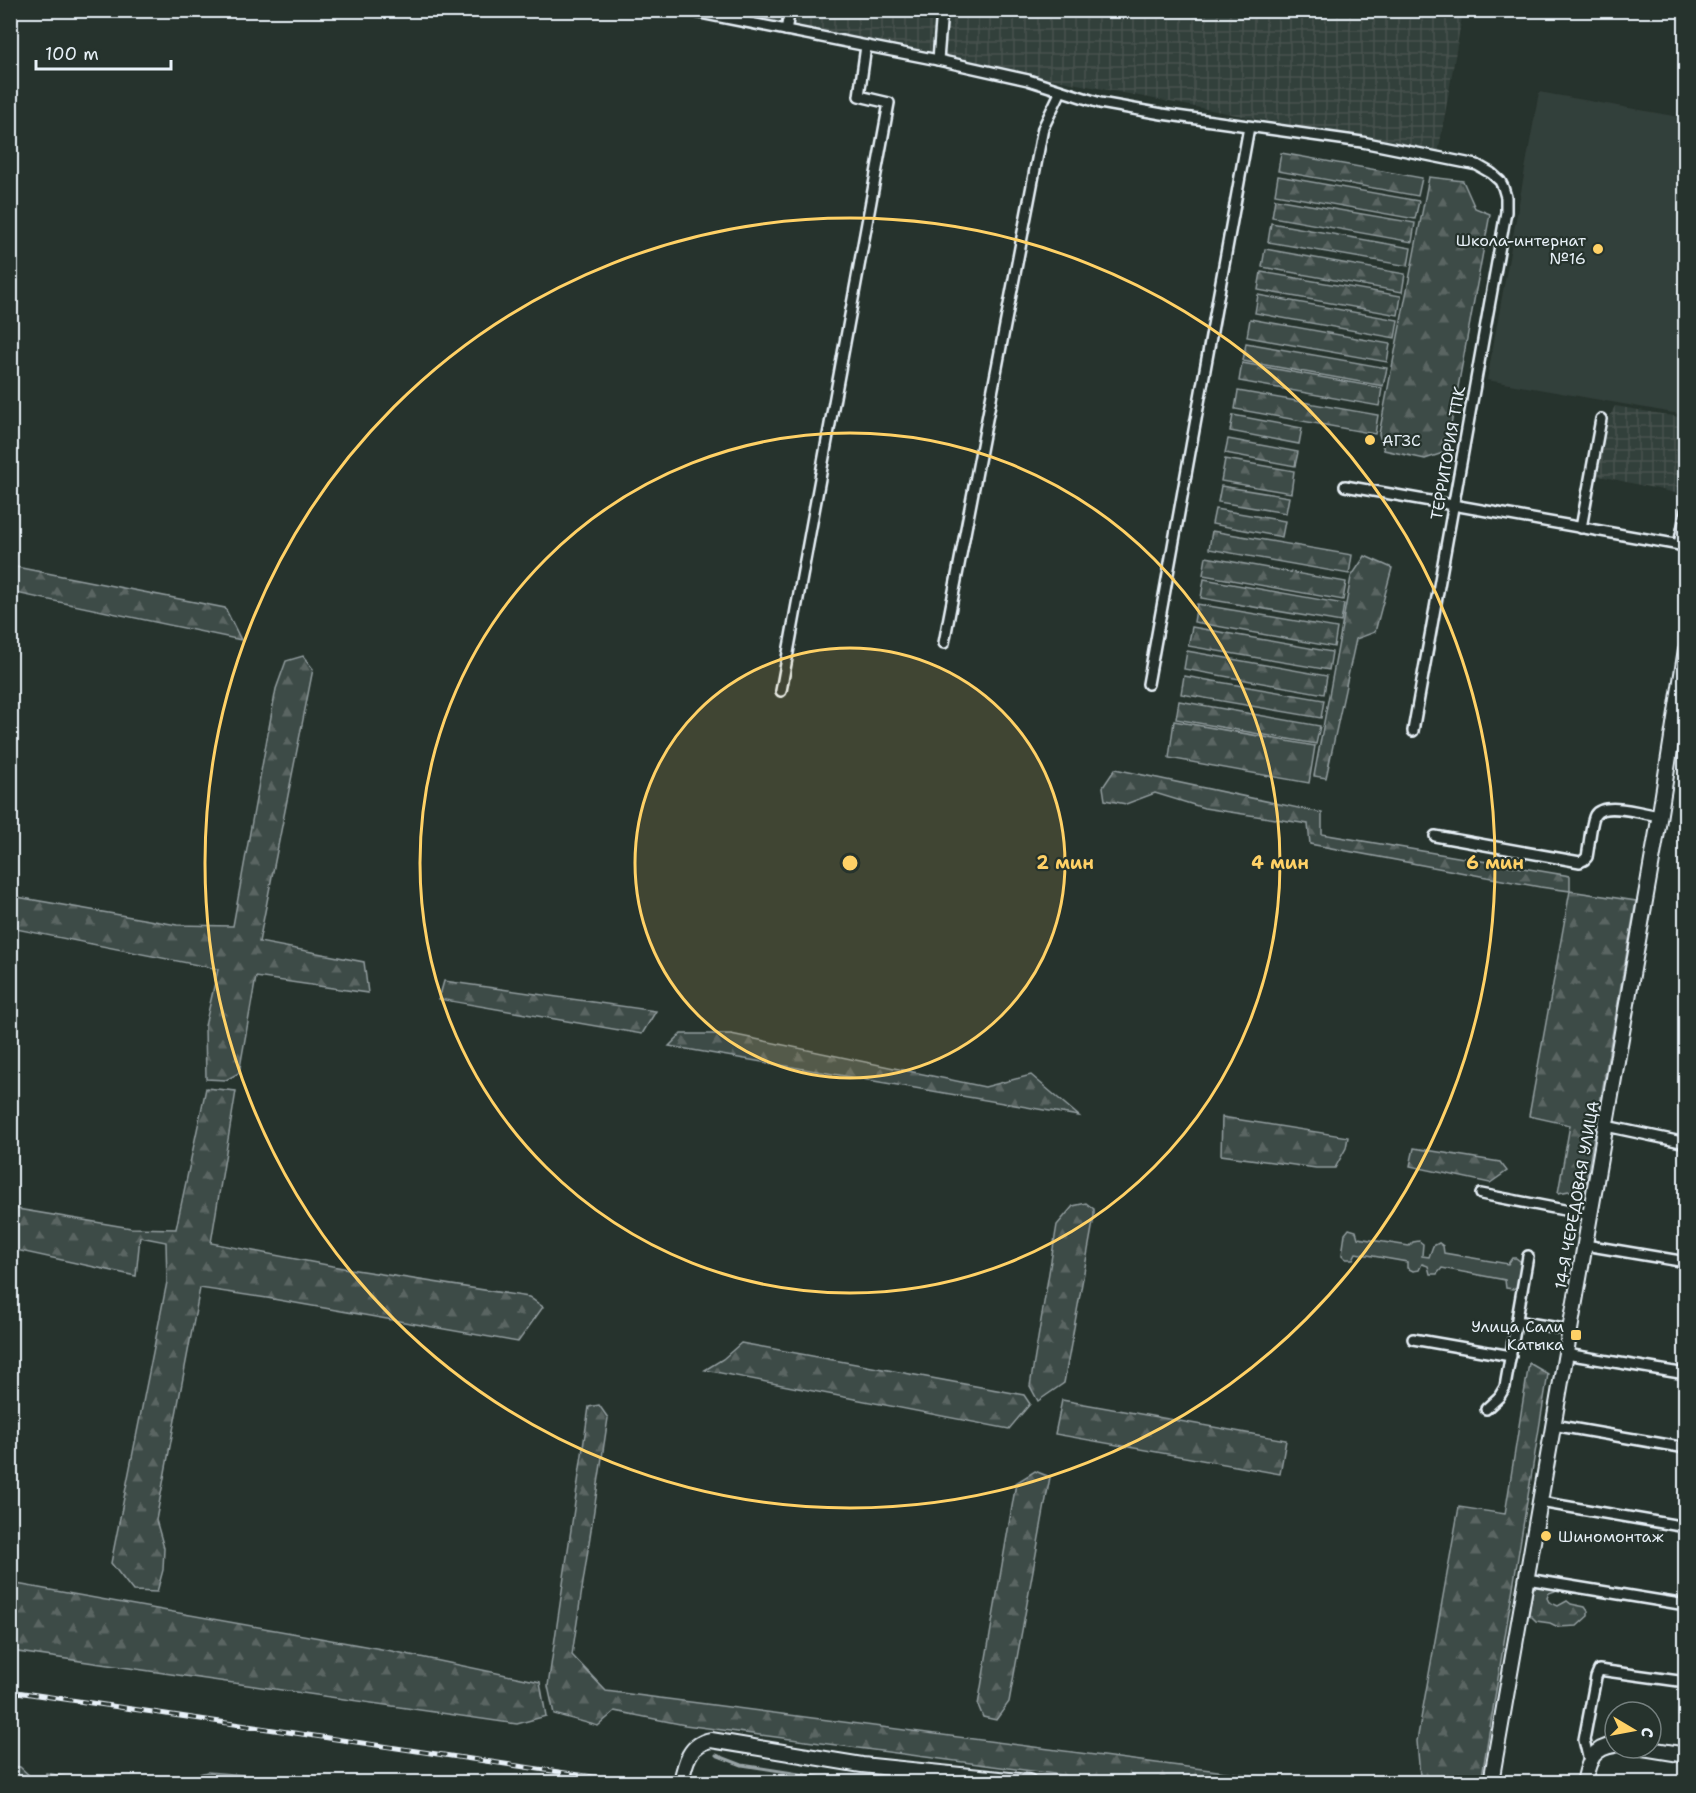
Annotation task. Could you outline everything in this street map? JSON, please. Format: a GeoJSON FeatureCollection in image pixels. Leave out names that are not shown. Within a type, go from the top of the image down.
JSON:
{"type":"FeatureCollection","features":[{"type":"Feature","properties":{"kind":"main road","name":"14-Я ЧЕРЕДОВАЯ УЛИЦА"},"geometry":{"type":"LineString","coordinates":[[1491,1782],[1606,1126],[1686,649]]}},
{"type":"Feature","properties":{"kind":"main road"},"geometry":{"type":"LineString","coordinates":[[681,1782],[684,1754],[702,1742],[711,1740],[862,1765],[1029,1782]]}},
{"type":"Feature","properties":{"kind":"main road"},"geometry":{"type":"LineString","coordinates":[[1584,1782],[1589,1761],[1597,1751],[1603,1748]]}},
{"type":"Feature","properties":{"kind":"main road"},"geometry":{"type":"LineString","coordinates":[[1663,1751],[1686,1755]]}},
{"type":"Feature","properties":{"kind":"street"},"geometry":{"type":"LineString","coordinates":[[685,10],[1028,80],[1100,103],[1249,127],[1148,684]]}},
{"type":"Feature","properties":{"kind":"street"},"geometry":{"type":"LineString","coordinates":[[786,30],[790,10]]}},
{"type":"Feature","properties":{"kind":"street"},"geometry":{"type":"LineString","coordinates":[[938,60],[942,10]]}},
{"type":"Feature","properties":{"kind":"street"},"geometry":{"type":"LineString","coordinates":[[781,691],[889,103],[859,96],[866,46]]}},
{"type":"Feature","properties":{"kind":"street"},"geometry":{"type":"LineString","coordinates":[[944,643],[1043,128],[1061,91]]}},
{"type":"Feature","properties":{"kind":"street","name":"ТЕРРИТОРИЯ ТПК"},"geometry":{"type":"LineString","coordinates":[[1249,127],[1362,142],[1477,165],[1500,181],[1506,197],[1506,212],[1413,731]]}},
{"type":"Feature","properties":{"kind":"street"},"geometry":{"type":"LineString","coordinates":[[1581,528],[1601,419]]}},
{"type":"Feature","properties":{"kind":"street"},"geometry":{"type":"LineString","coordinates":[[1345,486],[1682,546],[1686,510]]}},
{"type":"Feature","properties":{"kind":"street"},"geometry":{"type":"LineString","coordinates":[[1435,836],[1584,861],[1587,857],[1595,815],[1602,809],[1616,808],[1659,816]]}},
{"type":"Feature","properties":{"kind":"street"},"geometry":{"type":"LineString","coordinates":[[1606,1126],[1686,1143]]}},
{"type":"Feature","properties":{"kind":"street"},"geometry":{"type":"LineString","coordinates":[[1480,1194],[1590,1215]]}},
{"type":"Feature","properties":{"kind":"street"},"geometry":{"type":"LineString","coordinates":[[1585,1245],[1686,1262]]}},
{"type":"Feature","properties":{"kind":"street"},"geometry":{"type":"LineString","coordinates":[[1486,1409],[1499,1397],[1505,1387],[1528,1256]]}},
{"type":"Feature","properties":{"kind":"street"},"geometry":{"type":"LineString","coordinates":[[1517,1321],[1570,1330]]}},
{"type":"Feature","properties":{"kind":"street"},"geometry":{"type":"LineString","coordinates":[[1413,1339],[1511,1356]]}},
{"type":"Feature","properties":{"kind":"street"},"geometry":{"type":"LineString","coordinates":[[1566,1354],[1686,1374]]}},
{"type":"Feature","properties":{"kind":"street"},"geometry":{"type":"LineString","coordinates":[[1554,1425],[1686,1448]]}},
{"type":"Feature","properties":{"kind":"street"},"geometry":{"type":"LineString","coordinates":[[1540,1502],[1686,1527]]}},
{"type":"Feature","properties":{"kind":"street"},"geometry":{"type":"LineString","coordinates":[[1527,1579],[1686,1605]]}},
{"type":"Feature","properties":{"kind":"street"},"geometry":{"type":"LineString","coordinates":[[1589,1761],[1584,1740],[1599,1670],[1686,1682]]}},
{"type":"Feature","properties":{"kind":"shaded area"},"geometry":{"type":"Polygon","coordinates":[[[701,11],[1463,11],[1438,154],[701,11]]]}},
{"type":"Feature","properties":{"kind":"shaded area","name":"Школа-интернат №16"},"geometry":{"type":"Polygon","coordinates":[[[1539,92],[1685,118],[1685,415],[1487,380],[1539,92]]]}},
{"type":"Feature","properties":{"kind":"shaded area"},"geometry":{"type":"Polygon","coordinates":[[[1615,406],[1685,418],[1685,473],[1680,494],[1595,475],[1603,429],[1615,406]]]}},
{"type":"Feature","properties":{"kind":"green space"},"geometry":{"type":"Polygon","coordinates":[[[1281,153],[1422,178],[1418,196],[1278,171],[1281,153]]]}},
{"type":"Feature","properties":{"kind":"green space"},"geometry":{"type":"Polygon","coordinates":[[[1278,176],[1419,201],[1415,219],[1275,194],[1278,176]]]}},
{"type":"Feature","properties":{"kind":"green space"},"geometry":{"type":"Polygon","coordinates":[[[1429,177],[1463,181],[1475,208],[1490,214],[1446,452],[1425,459],[1384,450],[1379,434],[1429,177]]]}},
{"type":"Feature","properties":{"kind":"green space"},"geometry":{"type":"Polygon","coordinates":[[[1275,199],[1415,223],[1412,242],[1272,217],[1275,199]]]}},
{"type":"Feature","properties":{"kind":"green space"},"geometry":{"type":"Polygon","coordinates":[[[1271,223],[1411,248],[1408,266],[1268,242],[1271,223]]]}},
{"type":"Feature","properties":{"kind":"green space"},"geometry":{"type":"Polygon","coordinates":[[[1265,249],[1405,274],[1402,292],[1262,267],[1265,249]]]}},
{"type":"Feature","properties":{"kind":"green space"},"geometry":{"type":"Polygon","coordinates":[[[1261,272],[1401,296],[1398,315],[1258,290],[1261,272]]]}},
{"type":"Feature","properties":{"kind":"green space"},"geometry":{"type":"Polygon","coordinates":[[[1258,295],[1398,320],[1395,338],[1255,313],[1258,295]]]}},
{"type":"Feature","properties":{"kind":"green space"},"geometry":{"type":"Polygon","coordinates":[[[1250,319],[1390,344],[1387,362],[1247,337],[1250,319]]]}},
{"type":"Feature","properties":{"kind":"green space"},"geometry":{"type":"Polygon","coordinates":[[[1246,343],[1387,368],[1383,386],[1243,361],[1246,343]]]}},
{"type":"Feature","properties":{"kind":"green space"},"geometry":{"type":"Polygon","coordinates":[[[1242,363],[1382,388],[1379,406],[1239,381],[1242,363]]]}},
{"type":"Feature","properties":{"kind":"green space"},"geometry":{"type":"Polygon","coordinates":[[[1238,391],[1378,415],[1375,434],[1235,409],[1238,391]]]}},
{"type":"Feature","properties":{"kind":"green space"},"geometry":{"type":"Polygon","coordinates":[[[1233,415],[1302,428],[1299,444],[1230,431],[1233,415]]]}},
{"type":"Feature","properties":{"kind":"green space"},"geometry":{"type":"Polygon","coordinates":[[[1228,439],[1298,452],[1295,466],[1225,453],[1228,439]]]}},
{"type":"Feature","properties":{"kind":"green space"},"geometry":{"type":"Polygon","coordinates":[[[1225,459],[1294,471],[1291,493],[1221,481],[1225,459]]]}},
{"type":"Feature","properties":{"kind":"green space"},"geometry":{"type":"Polygon","coordinates":[[[1221,486],[1289,497],[1286,513],[1218,502],[1221,486]]]}},
{"type":"Feature","properties":{"kind":"green space"},"geometry":{"type":"Polygon","coordinates":[[[1215,509],[1285,521],[1282,537],[1212,524],[1215,509]]]}},
{"type":"Feature","properties":{"kind":"green space"},"geometry":{"type":"Polygon","coordinates":[[[1212,531],[1352,555],[1349,574],[1209,549],[1212,531]]]}},
{"type":"Feature","properties":{"kind":"green space"},"geometry":{"type":"Polygon","coordinates":[[[1365,556],[1392,568],[1375,632],[1356,639],[1326,778],[1314,776],[1351,577],[1365,556]]]}},
{"type":"Feature","properties":{"kind":"green space"},"geometry":{"type":"Polygon","coordinates":[[[1206,557],[1346,582],[1343,600],[1203,575],[1206,557]]]}},
{"type":"Feature","properties":{"kind":"green space"},"geometry":{"type":"Polygon","coordinates":[[[11,566],[225,608],[241,640],[11,592],[11,566]]]}},
{"type":"Feature","properties":{"kind":"green space"},"geometry":{"type":"Polygon","coordinates":[[[1204,579],[1344,604],[1341,622],[1201,598],[1204,579]]]}},
{"type":"Feature","properties":{"kind":"green space"},"geometry":{"type":"Polygon","coordinates":[[[1197,604],[1337,628],[1334,647],[1194,622],[1197,604]]]}},
{"type":"Feature","properties":{"kind":"green space"},"geometry":{"type":"Polygon","coordinates":[[[1192,627],[1332,652],[1329,670],[1188,646],[1192,627]]]}},
{"type":"Feature","properties":{"kind":"green space"},"geometry":{"type":"Polygon","coordinates":[[[1187,651],[1327,676],[1324,694],[1184,669],[1187,651]]]}},
{"type":"Feature","properties":{"kind":"green space"},"geometry":{"type":"Polygon","coordinates":[[[303,656],[313,669],[259,942],[364,962],[368,993],[256,977],[239,1073],[226,1080],[206,1079],[205,1026],[218,969],[11,928],[11,896],[177,925],[233,926],[276,689],[286,661],[303,656]]]}},
{"type":"Feature","properties":{"kind":"green space"},"geometry":{"type":"Polygon","coordinates":[[[1184,676],[1324,700],[1321,718],[1181,694],[1184,676]]]}},
{"type":"Feature","properties":{"kind":"green space"},"geometry":{"type":"Polygon","coordinates":[[[1179,701],[1320,726],[1316,744],[1176,719],[1179,701]]]}},
{"type":"Feature","properties":{"kind":"green space"},"geometry":{"type":"Polygon","coordinates":[[[1174,721],[1315,746],[1309,783],[1169,758],[1174,721]]]}},
{"type":"Feature","properties":{"kind":"green space"},"geometry":{"type":"Polygon","coordinates":[[[1115,769],[1322,813],[1322,834],[1570,876],[1570,891],[1310,844],[1308,824],[1204,808],[1155,793],[1126,804],[1105,800],[1103,787],[1115,769]]]}},
{"type":"Feature","properties":{"kind":"green space"},"geometry":{"type":"Polygon","coordinates":[[[1570,891],[1636,901],[1585,1188],[1558,1193],[1570,1125],[1529,1116],[1570,891]]]}},
{"type":"Feature","properties":{"kind":"green space"},"geometry":{"type":"Polygon","coordinates":[[[444,981],[656,1011],[642,1034],[439,999],[444,981]]]}},
{"type":"Feature","properties":{"kind":"green space"},"geometry":{"type":"Polygon","coordinates":[[[681,1034],[731,1034],[985,1087],[1031,1075],[1079,1116],[669,1046],[681,1034]]]}},
{"type":"Feature","properties":{"kind":"green space"},"geometry":{"type":"Polygon","coordinates":[[[206,1088],[236,1091],[211,1243],[343,1268],[529,1297],[543,1307],[518,1342],[200,1288],[156,1520],[164,1548],[163,1570],[157,1592],[133,1591],[111,1563],[167,1282],[166,1242],[140,1237],[136,1276],[11,1249],[11,1208],[131,1228],[176,1229],[206,1088]]]}},
{"type":"Feature","properties":{"kind":"green space"},"geometry":{"type":"Polygon","coordinates":[[[1222,1117],[1348,1137],[1346,1148],[1335,1168],[1316,1168],[1221,1155],[1222,1117]]]}},
{"type":"Feature","properties":{"kind":"green space"},"geometry":{"type":"Polygon","coordinates":[[[1414,1148],[1500,1162],[1507,1171],[1490,1183],[1410,1166],[1414,1148]]]}},
{"type":"Feature","properties":{"kind":"green space"},"geometry":{"type":"Polygon","coordinates":[[[1086,1203],[1094,1209],[1094,1217],[1064,1383],[1038,1401],[1030,1386],[1057,1225],[1073,1206],[1086,1203]]]}},
{"type":"Feature","properties":{"kind":"green space"},"geometry":{"type":"Polygon","coordinates":[[[1349,1229],[1356,1231],[1358,1238],[1409,1246],[1419,1241],[1423,1244],[1422,1256],[1429,1257],[1433,1246],[1439,1243],[1443,1246],[1444,1253],[1508,1264],[1512,1258],[1516,1258],[1522,1265],[1517,1287],[1506,1288],[1505,1280],[1442,1268],[1437,1274],[1430,1274],[1428,1266],[1422,1264],[1419,1270],[1413,1271],[1407,1268],[1407,1262],[1356,1253],[1353,1259],[1346,1259],[1342,1255],[1345,1234],[1349,1229]]]}},
{"type":"Feature","properties":{"kind":"green space"},"geometry":{"type":"Polygon","coordinates":[[[741,1343],[1024,1395],[1030,1404],[1009,1429],[705,1370],[723,1359],[741,1343]]]}},
{"type":"Feature","properties":{"kind":"green space"},"geometry":{"type":"Polygon","coordinates":[[[1529,1363],[1548,1374],[1481,1782],[1441,1782],[1420,1776],[1417,1741],[1459,1507],[1505,1514],[1529,1363]]]}},
{"type":"Feature","properties":{"kind":"green space"},"geometry":{"type":"Polygon","coordinates":[[[1062,1400],[1286,1440],[1280,1474],[1055,1434],[1062,1400]]]}},
{"type":"Feature","properties":{"kind":"green space"},"geometry":{"type":"Polygon","coordinates":[[[599,1405],[608,1418],[572,1655],[606,1691],[1302,1782],[1114,1782],[685,1725],[615,1711],[598,1726],[554,1714],[548,1686],[589,1407],[599,1405]]]}},
{"type":"Feature","properties":{"kind":"green space"},"geometry":{"type":"Polygon","coordinates":[[[1035,1471],[1050,1477],[1009,1702],[996,1720],[983,1717],[978,1705],[1016,1483],[1035,1471]]]}},
{"type":"Feature","properties":{"kind":"green space"},"geometry":{"type":"Polygon","coordinates":[[[11,1583],[387,1650],[540,1682],[546,1716],[517,1724],[11,1651],[11,1583]]]}},
{"type":"Feature","properties":{"kind":"green space"},"geometry":{"type":"Polygon","coordinates":[[[1542,1583],[1556,1587],[1555,1591],[1549,1593],[1547,1598],[1549,1602],[1558,1606],[1567,1601],[1585,1607],[1588,1616],[1577,1626],[1558,1627],[1536,1621],[1529,1614],[1533,1589],[1542,1583]]]}},
{"type":"Feature","properties":{"kind":"green space"},"geometry":{"type":"Polygon","coordinates":[[[11,1766],[20,1767],[32,1778],[31,1782],[11,1782],[11,1766]]]}},
{"type":"Feature","properties":{"kind":"green space"},"geometry":{"type":"Polygon","coordinates":[[[207,1772],[332,1782],[169,1782],[207,1772]]]}},
{"type":"Feature","properties":{"kind":"green space"},"geometry":{"type":"Polygon","coordinates":[[[46,1773],[78,1779],[110,1776],[135,1782],[44,1782],[46,1773]]]}},
{"type":"Feature","properties":{"kind":"waterway"},"geometry":{"type":"LineString","coordinates":[[716,1755],[742,1765],[850,1782]]}},
{"type":"Feature","properties":{"kind":"railway"},"geometry":{"type":"LineString","coordinates":[[10,1691],[627,1782]]}},
{"type":"Feature","properties":{"kind":"place","name":"Школа-интернат №16"},"geometry":{"type":"Point","coordinates":[1598,249]}},
{"type":"Feature","properties":{"kind":"place","name":"АГЗС"},"geometry":{"type":"Point","coordinates":[1370,440]}},
{"type":"Feature","properties":{"kind":"place","name":"Улица Сали Катыка"},"geometry":{"type":"Point","coordinates":[1576,1335]}},
{"type":"Feature","properties":{"kind":"place","name":"Шиномонтаж"},"geometry":{"type":"Point","coordinates":[1546,1536]}}]}
